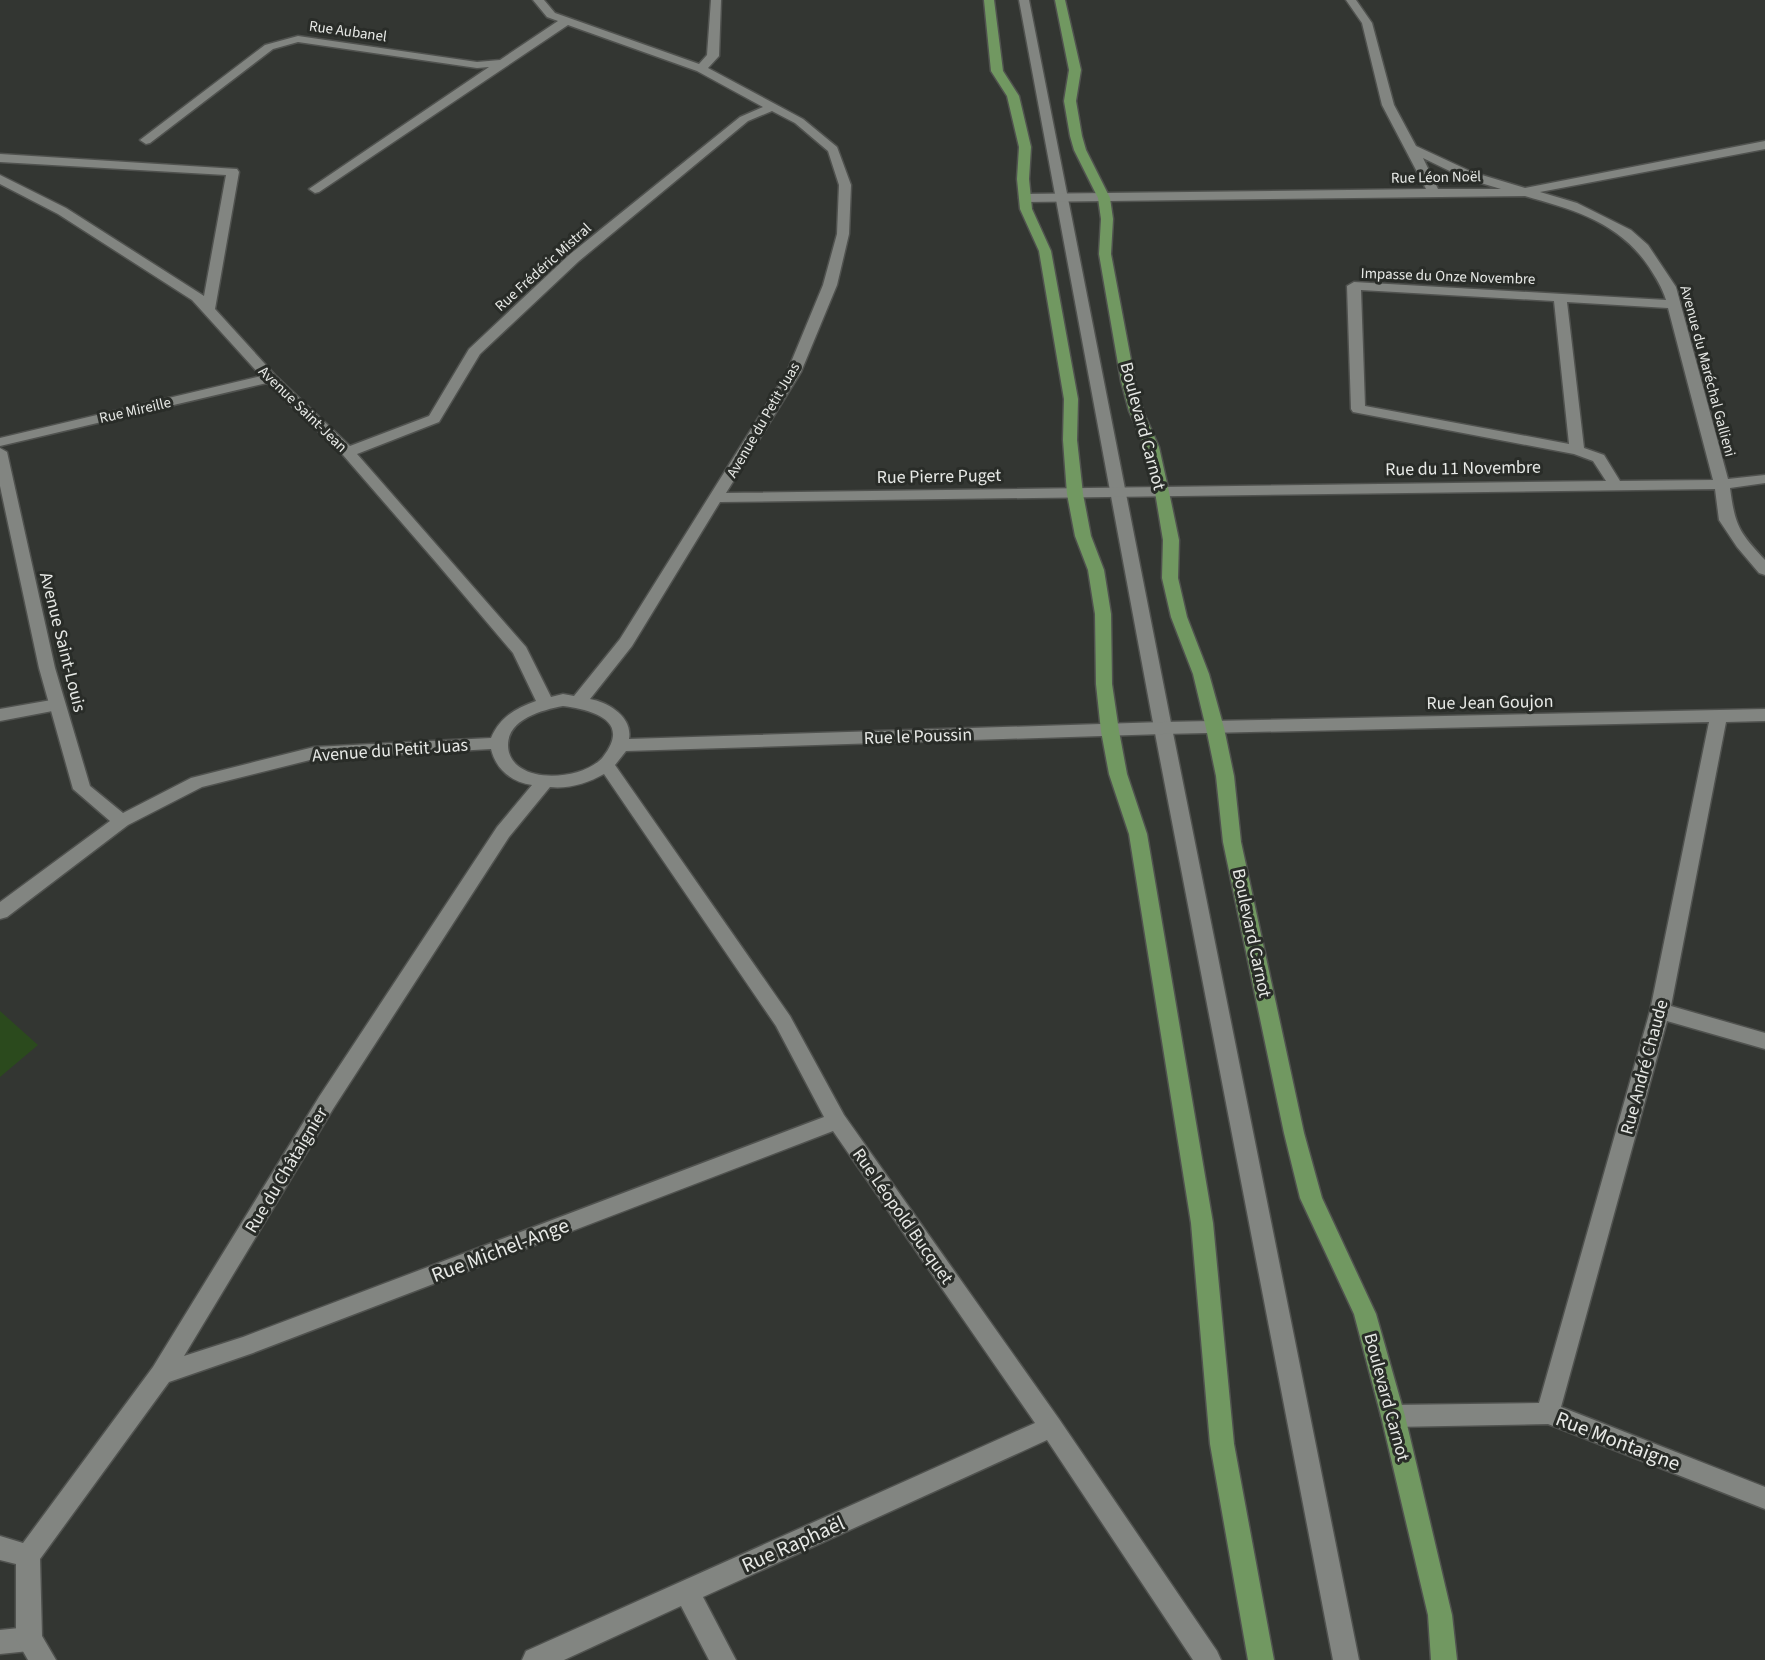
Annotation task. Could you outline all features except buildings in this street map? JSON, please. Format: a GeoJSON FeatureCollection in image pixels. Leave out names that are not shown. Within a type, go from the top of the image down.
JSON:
{"type":"FeatureCollection","features":[{"type":"Feature","properties":{"kind":"main road"},"geometry":{"type":"LineString","coordinates":[[989,0],[997,71],[1013,96],[1019,115],[1025,147],[1023,179],[1025,198],[1029,218],[1045,251],[1071,399],[1070,440],[1075,494],[1083,536],[1096,570],[1103,614],[1104,684],[1110,731],[1118,774],[1138,834],[1202,1222],[1208,1323],[1219,1416],[1242,1565],[1261,1660]]}},
{"type":"Feature","properties":{"kind":"main road","name":"Boulevard Carnot"},"geometry":{"type":"LineString","coordinates":[[1060,0],[1075,70],[1070,101],[1076,136],[1080,150],[1104,198],[1107,219],[1105,254],[1128,381],[1136,411],[1152,447],[1162,492],[1171,540],[1170,578],[1176,608],[1201,674],[1226,776],[1232,842],[1294,1133],[1311,1198],[1365,1314],[1394,1416],[1440,1614],[1444,1660]]}},
{"type":"Feature","properties":{"kind":"street","name":"Avenue du Petit Juas"},"geometry":{"type":"LineString","coordinates":[[538,0],[551,15],[701,69],[799,121],[833,150],[845,185],[843,234],[830,285],[794,372],[626,642],[579,701]]}},
{"type":"Feature","properties":{"kind":"street"},"geometry":{"type":"LineString","coordinates":[[701,69],[713,56],[716,0]]}},
{"type":"Feature","properties":{"kind":"street"},"geometry":{"type":"LineString","coordinates":[[1024,0],[1163,728],[1346,1660]]}},
{"type":"Feature","properties":{"kind":"street"},"geometry":{"type":"LineString","coordinates":[[1351,0],[1367,23],[1388,105],[1396,125],[1412,148],[1434,194]]}},
{"type":"Feature","properties":{"kind":"street"},"geometry":{"type":"LineString","coordinates":[[315,189],[566,21]]}},
{"type":"Feature","properties":{"kind":"street","name":"Rue Aubanel"},"geometry":{"type":"LineString","coordinates":[[147,140],[269,47],[298,39],[477,65],[504,63]]}},
{"type":"Feature","properties":{"kind":"street","name":"Rue Frédéric Mistral"},"geometry":{"type":"LineString","coordinates":[[348,452],[434,419],[474,352],[574,258],[744,118],[772,106]]}},
{"type":"Feature","properties":{"kind":"street","name":"Rue Léon Noël"},"geometry":{"type":"LineString","coordinates":[[1104,198],[1524,192],[1765,145]]}},
{"type":"Feature","properties":{"kind":"street","name":"Avenue du Maréchal Gallieni"},"geometry":{"type":"LineString","coordinates":[[1412,148],[1468,175],[1574,206],[1607,221],[1627,233],[1644,248],[1669,287],[1722,484],[1728,520],[1742,544],[1765,570]]}},
{"type":"Feature","properties":{"kind":"street"},"geometry":{"type":"LineString","coordinates":[[0,158],[233,172],[208,309]]}},
{"type":"Feature","properties":{"kind":"street","name":"Avenue Saint-Jean"},"geometry":{"type":"LineString","coordinates":[[0,179],[62,212],[197,297],[270,378],[348,452],[520,651],[546,703]]}},
{"type":"Feature","properties":{"kind":"street"},"geometry":{"type":"LineString","coordinates":[[1025,198],[1104,198]]}},
{"type":"Feature","properties":{"kind":"street","name":"Impasse du Onze Novembre"},"geometry":{"type":"LineString","coordinates":[[1616,486],[1599,458],[1577,450],[1358,408],[1354,286],[1674,304]]}},
{"type":"Feature","properties":{"kind":"street","name":"Impasse du Onze Novembre"},"geometry":{"type":"LineString","coordinates":[[1560,298],[1577,450]]}},
{"type":"Feature","properties":{"kind":"street","name":"Rue Mireille"},"geometry":{"type":"LineString","coordinates":[[0,442],[270,378]]}},
{"type":"Feature","properties":{"kind":"street","name":"Avenue Saint-Louis"},"geometry":{"type":"LineString","coordinates":[[0,452],[57,705],[82,789],[122,821]]}},
{"type":"Feature","properties":{"kind":"street","name":"Rue du 11 Novembre"},"geometry":{"type":"LineString","coordinates":[[1162,492],[1722,484],[1765,479]]}},
{"type":"Feature","properties":{"kind":"street","name":"Rue Pierre Puget"},"geometry":{"type":"LineString","coordinates":[[717,498],[1162,492]]}},
{"type":"Feature","properties":{"kind":"street"},"geometry":{"type":"LineString","coordinates":[[579,701],[609,712],[618,721],[622,732],[621,745],[616,756],[607,766],[578,780],[544,783],[524,778],[509,769],[500,756],[499,743],[504,729],[514,718],[546,703],[579,701]]}},
{"type":"Feature","properties":{"kind":"street"},"geometry":{"type":"LineString","coordinates":[[0,715],[57,705]]}},
{"type":"Feature","properties":{"kind":"street","name":"Rue Jean Goujon"},"geometry":{"type":"LineString","coordinates":[[1215,728],[1765,715]]}},
{"type":"Feature","properties":{"kind":"street","name":"Rue André Chaude"},"geometry":{"type":"LineString","coordinates":[[1548,1413],[1660,1011],[1718,717]]}},
{"type":"Feature","properties":{"kind":"street","name":"Rue le Poussin"},"geometry":{"type":"LineString","coordinates":[[621,745],[1215,728]]}},
{"type":"Feature","properties":{"kind":"street","name":"Avenue du Petit Juas"},"geometry":{"type":"LineString","coordinates":[[0,912],[122,821],[197,782],[314,753],[499,743]]}},
{"type":"Feature","properties":{"kind":"street","name":"Rue Léopold Bucquet"},"geometry":{"type":"LineString","coordinates":[[607,766],[783,1021],[837,1120],[1051,1427],[1208,1660]]}},
{"type":"Feature","properties":{"kind":"street","name":"Rue du Châtaignier"},"geometry":{"type":"LineString","coordinates":[[28,1556],[161,1374],[326,1103],[502,832],[544,783]]}},
{"type":"Feature","properties":{"kind":"street"},"geometry":{"type":"LineString","coordinates":[[1660,1011],[1765,1041]]}},
{"type":"Feature","properties":{"kind":"street","name":"Rue Michel-Ange"},"geometry":{"type":"LineString","coordinates":[[161,1374],[245,1346],[837,1120]]}},
{"type":"Feature","properties":{"kind":"street","name":"Rue Montaigne"},"geometry":{"type":"LineString","coordinates":[[1394,1416],[1548,1413],[1765,1498]]}},
{"type":"Feature","properties":{"kind":"street","name":"Rue Raphaël"},"geometry":{"type":"LineString","coordinates":[[535,1660],[1051,1427]]}},
{"type":"Feature","properties":{"kind":"street"},"geometry":{"type":"LineString","coordinates":[[0,1548],[28,1556],[28,1639],[43,1660]]}},
{"type":"Feature","properties":{"kind":"street"},"geometry":{"type":"LineString","coordinates":[[687,1592],[723,1660]]}},
{"type":"Feature","properties":{"kind":"street"},"geometry":{"type":"LineString","coordinates":[[0,1642],[28,1639]]}},
{"type":"Feature","properties":{"kind":"green space"},"geometry":{"type":"Polygon","coordinates":[[[0,1011],[38,1045],[0,1077],[0,1011]]]}}]}
